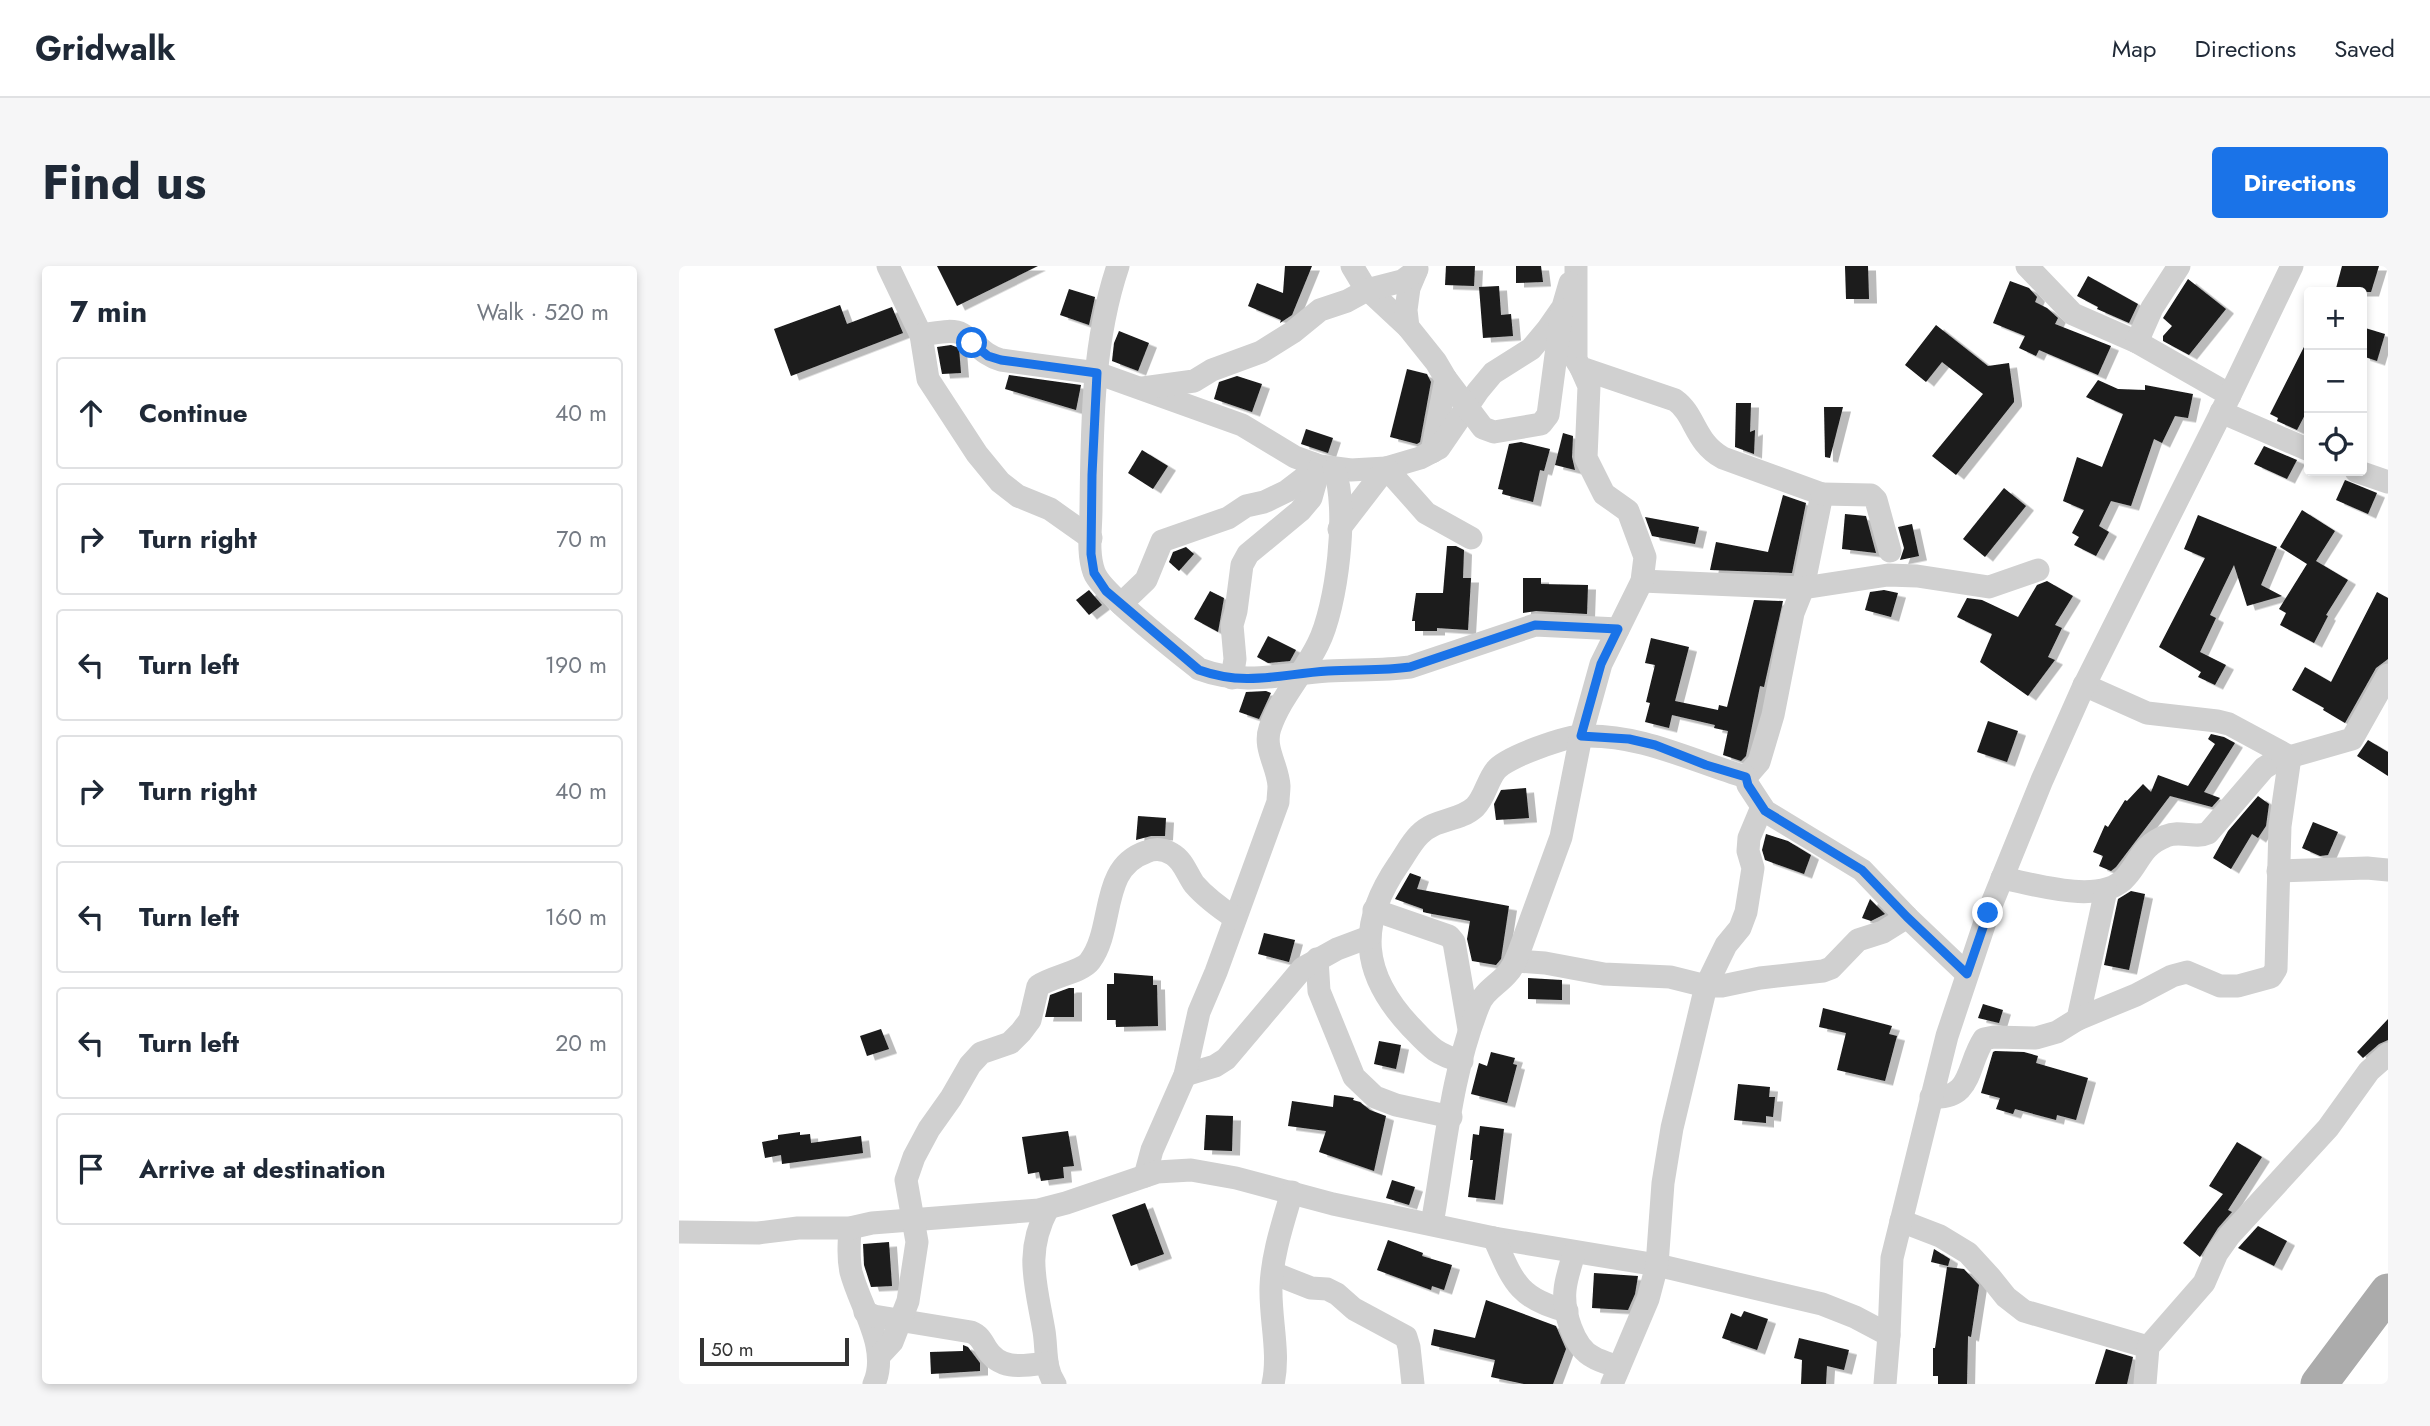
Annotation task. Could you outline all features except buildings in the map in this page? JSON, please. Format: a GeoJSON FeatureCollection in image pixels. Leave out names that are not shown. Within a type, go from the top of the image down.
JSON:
{"type":"FeatureCollection","features":[{"type":"Feature","properties":{"kind":"main road"},"geometry":{"type":"LineString","coordinates":[[2319,1384],[2388,1292]]}},
{"type":"Feature","properties":{"kind":"street"},"geometry":{"type":"LineString","coordinates":[[888,266],[921,335],[928,379],[977,454],[1000,482],[1018,496],[1050,509],[1091,538]]}},
{"type":"Feature","properties":{"kind":"street"},"geometry":{"type":"LineString","coordinates":[[1118,266],[1098,341],[1091,538],[1094,573],[1106,591],[1199,670],[1232,678],[1269,678],[1328,671],[1410,667],[1535,625],[1618,629]]}},
{"type":"Feature","properties":{"kind":"street"},"geometry":{"type":"LineString","coordinates":[[1352,266],[1367,290],[1408,327],[1483,428],[1494,432],[1541,424],[1548,415],[1563,307],[1575,266]]}},
{"type":"Feature","properties":{"kind":"street"},"geometry":{"type":"LineString","coordinates":[[1431,1224],[1469,1032],[1479,1003],[1486,992],[1505,976],[1515,961],[1561,837],[1581,736],[1601,664],[1642,581],[1645,557],[1628,511],[1604,494],[1586,458],[1589,386],[1576,360],[1575,266]]}},
{"type":"Feature","properties":{"kind":"street"},"geometry":{"type":"LineString","coordinates":[[2027,266],[2074,314],[2137,342],[2225,403],[2304,447]]}},
{"type":"Feature","properties":{"kind":"street"},"geometry":{"type":"LineString","coordinates":[[2137,342],[2152,308],[2179,266]]}},
{"type":"Feature","properties":{"kind":"street"},"geometry":{"type":"LineString","coordinates":[[1885,1384],[1892,1258],[1931,1097],[1967,974],[2002,878],[2084,685],[2292,266]]}},
{"type":"Feature","properties":{"kind":"street"},"geometry":{"type":"LineString","coordinates":[[1137,389],[1194,381],[1212,370],[1261,352],[1293,332],[1320,310],[1347,301],[1367,290],[1389,286],[1417,269]]}},
{"type":"Feature","properties":{"kind":"street"},"geometry":{"type":"LineString","coordinates":[[1408,327],[1406,310],[1409,288],[1417,269]]}},
{"type":"Feature","properties":{"kind":"street"},"geometry":{"type":"LineString","coordinates":[[921,335],[952,332],[963,334],[988,356],[1001,360],[1097,373],[1242,425],[1295,457],[1323,466],[1386,468],[1420,458],[1447,439],[1493,373],[1531,349],[1563,307]]}},
{"type":"Feature","properties":{"kind":"street"},"geometry":{"type":"LineString","coordinates":[[1581,368],[1683,405],[1699,437],[1723,458],[1822,494],[1871,495],[1876,500],[1891,551]]}},
{"type":"Feature","properties":{"kind":"street"},"geometry":{"type":"LineString","coordinates":[[1431,452],[1446,379]]}},
{"type":"Feature","properties":{"kind":"street"},"geometry":{"type":"LineString","coordinates":[[1145,1176],[1152,1150],[1185,1075],[1199,1012],[1278,802],[1279,785],[1267,742],[1270,729],[1319,642],[1332,600],[1337,568],[1339,482],[1323,466]]}},
{"type":"Feature","properties":{"kind":"street"},"geometry":{"type":"LineString","coordinates":[[1121,604],[1146,580],[1162,541],[1228,518],[1246,506],[1287,491],[1323,466]]}},
{"type":"Feature","properties":{"kind":"street"},"geometry":{"type":"LineString","coordinates":[[1232,678],[1235,659],[1231,625],[1236,611],[1242,565],[1248,555],[1300,511],[1311,498],[1323,466]]}},
{"type":"Feature","properties":{"kind":"street"},"geometry":{"type":"LineString","coordinates":[[1339,529],[1386,468]]}},
{"type":"Feature","properties":{"kind":"street"},"geometry":{"type":"LineString","coordinates":[[1386,468],[1426,513],[1471,538]]}},
{"type":"Feature","properties":{"kind":"street"},"geometry":{"type":"LineString","coordinates":[[2367,475],[2388,482]]}},
{"type":"Feature","properties":{"kind":"street"},"geometry":{"type":"LineString","coordinates":[[1746,777],[1759,762],[1773,715],[1793,613],[1803,588],[1822,494]]}},
{"type":"Feature","properties":{"kind":"street"},"geometry":{"type":"LineString","coordinates":[[1642,581],[1803,588],[1888,575],[1917,576],[1990,587],[2038,570]]}},
{"type":"Feature","properties":{"kind":"street"},"geometry":{"type":"LineString","coordinates":[[2084,685],[2147,713],[2229,724],[2290,757]]}},
{"type":"Feature","properties":{"kind":"street"},"geometry":{"type":"LineString","coordinates":[[2002,878],[2089,893],[2119,884],[2139,855],[2153,843],[2169,834],[2201,836],[2208,833],[2264,768],[2275,761],[2352,739],[2385,688]]}},
{"type":"Feature","properties":{"kind":"street"},"geometry":{"type":"LineString","coordinates":[[1462,1061],[1434,1052],[1400,1015],[1374,969],[1369,937],[1374,910],[1385,884],[1417,836],[1430,825],[1471,810],[1478,804],[1496,769],[1509,760],[1526,752],[1581,736],[1629,739],[1655,745],[1746,777]]}},
{"type":"Feature","properties":{"kind":"street"},"geometry":{"type":"LineString","coordinates":[[1931,1097],[1946,1098],[1956,1094],[1965,1084],[1984,1039],[2036,1038],[2057,1032],[2078,1019],[2136,995],[2172,976],[2187,972],[2220,986],[2238,986],[2271,977],[2277,960],[2280,827],[2290,757]]}},
{"type":"Feature","properties":{"kind":"street"},"geometry":{"type":"LineString","coordinates":[[1746,777],[1748,785],[1765,811],[1862,870],[1967,974]]}},
{"type":"Feature","properties":{"kind":"street"},"geometry":{"type":"LineString","coordinates":[[1574,1253],[1565,1288],[1567,1311],[1576,1338],[1585,1351],[1615,1376],[1648,1299],[1657,1265],[1663,1183],[1672,1128],[1706,986],[1726,945],[1740,928],[1746,912],[1753,868],[1748,851],[1749,838],[1762,807]]}},
{"type":"Feature","properties":{"kind":"street"},"geometry":{"type":"LineString","coordinates":[[879,1356],[892,1342],[908,1301],[917,1242],[906,1180],[914,1157],[970,1065],[981,1054],[1010,1043],[1030,1020],[1038,986],[1066,972],[1080,970],[1089,962],[1120,869],[1129,859],[1151,850],[1169,852],[1177,857],[1206,897],[1235,918]]}},
{"type":"Feature","properties":{"kind":"street"},"geometry":{"type":"LineString","coordinates":[[2279,872],[2367,868],[2388,870]]}},
{"type":"Feature","properties":{"kind":"street"},"geometry":{"type":"LineString","coordinates":[[2078,1019],[2106,890]]}},
{"type":"Feature","properties":{"kind":"street"},"geometry":{"type":"LineString","coordinates":[[1374,910],[1448,936],[1454,942],[1469,1032]]}},
{"type":"Feature","properties":{"kind":"street"},"geometry":{"type":"LineString","coordinates":[[1515,961],[1545,963],[1604,974],[1671,977],[1706,986],[1723,986],[1760,978],[1823,971],[1831,968],[1859,940],[1883,932],[1907,917]]}},
{"type":"Feature","properties":{"kind":"street"},"geometry":{"type":"LineString","coordinates":[[1185,1075],[1215,1066],[1226,1059],[1303,968],[1317,959],[1369,937]]}},
{"type":"Feature","properties":{"kind":"street"},"geometry":{"type":"LineString","coordinates":[[1317,959],[1319,991],[1324,1006],[1347,1064],[1364,1088],[1375,1097],[1396,1105],[1451,1116]]}},
{"type":"Feature","properties":{"kind":"street"},"geometry":{"type":"LineString","coordinates":[[2145,1384],[2148,1348],[2204,1283],[2217,1252],[2328,1128],[2369,1071],[2388,1054]]}},
{"type":"Feature","properties":{"kind":"street"},"geometry":{"type":"LineString","coordinates":[[679,1232],[758,1233],[798,1228],[850,1228],[872,1223],[1048,1208],[1157,1172],[1191,1170],[1236,1178],[1332,1204],[1494,1238],[1657,1265],[1822,1304],[1889,1335]]}},
{"type":"Feature","properties":{"kind":"street"},"geometry":{"type":"LineString","coordinates":[[1273,1384],[1273,1273],[1292,1192]]}},
{"type":"Feature","properties":{"kind":"street"},"geometry":{"type":"LineString","coordinates":[[865,1312],[874,1316],[977,1334],[991,1357],[1000,1363],[1051,1374],[1033,1267],[1040,1223],[1048,1208]]}},
{"type":"Feature","properties":{"kind":"street"},"geometry":{"type":"LineString","coordinates":[[1901,1221],[1940,1236],[1968,1252],[2006,1297],[2024,1311],[2148,1348]]}},
{"type":"Feature","properties":{"kind":"street"},"geometry":{"type":"LineString","coordinates":[[850,1228],[848,1251],[851,1272],[879,1356],[880,1373],[874,1384]]}},
{"type":"Feature","properties":{"kind":"street"},"geometry":{"type":"LineString","coordinates":[[1494,1238],[1517,1285],[1546,1306],[1567,1311]]}},
{"type":"Feature","properties":{"kind":"street"},"geometry":{"type":"LineString","coordinates":[[1273,1273],[1311,1288],[1327,1289],[1354,1309],[1406,1337],[1413,1384]]}},
{"type":"Feature","properties":{"kind":"route"},"geometry":{"type":"LineString","coordinates":[[972,343],[988,356],[1001,360],[1097,373],[1092,475],[1091,554],[1094,573],[1106,591],[1199,670],[1241,679],[1328,671],[1391,670],[1410,667],[1535,625],[1618,629],[1601,664],[1581,736],[1629,739],[1655,745],[1746,777],[1748,785],[1765,811],[1862,870],[1967,974],[1988,913]]}}]}
